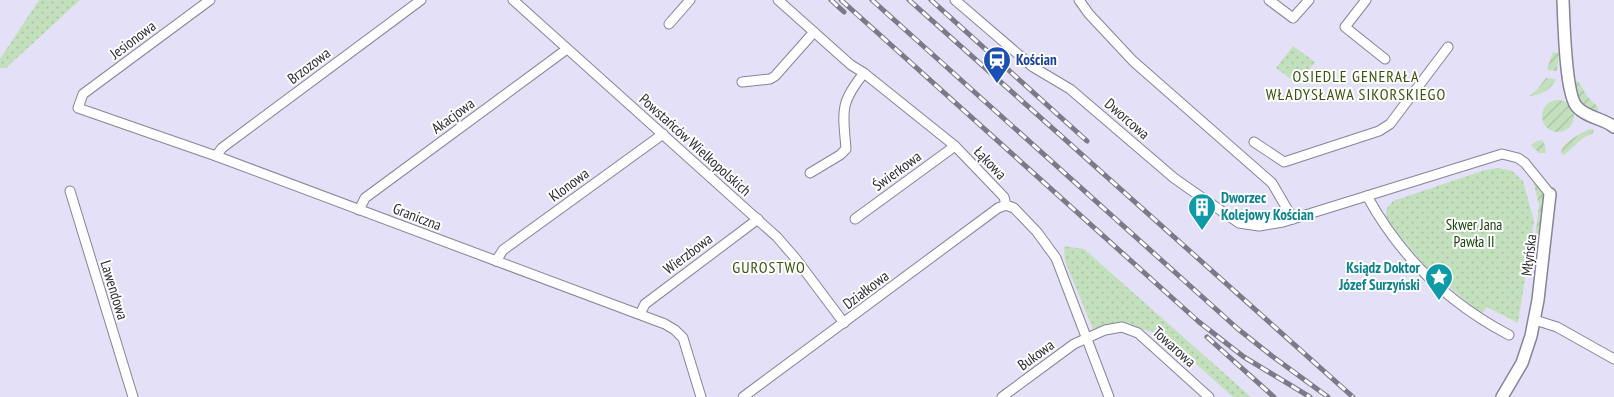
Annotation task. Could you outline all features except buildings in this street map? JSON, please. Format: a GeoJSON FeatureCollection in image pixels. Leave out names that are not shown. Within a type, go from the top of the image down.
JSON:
{"type":"FeatureCollection","features":[{"type":"Feature","properties":{"kind":"street","name":"Jesionowa"},"geometry":{"type":"LineString","coordinates":[[78,108],[83,94],[210,0]]}},
{"type":"Feature","properties":{"kind":"street","name":"Brzozowa"},"geometry":{"type":"LineString","coordinates":[[216,156],[222,148],[422,0]]}},
{"type":"Feature","properties":{"kind":"street","name":"Powstańców Wielkopolskich"},"geometry":{"type":"LineString","coordinates":[[513,0],[779,239],[796,258],[844,323]]}},
{"type":"Feature","properties":{"kind":"street"},"geometry":{"type":"LineString","coordinates":[[669,24],[690,0]]}},
{"type":"Feature","properties":{"kind":"street","name":"Łąkowa"},"geometry":{"type":"LineString","coordinates":[[778,0],[851,65],[864,73],[955,146],[1004,197],[1006,205],[1014,208],[1044,239],[1056,258],[1109,397]]}},
{"type":"Feature","properties":{"kind":"street","name":"Dworcowa"},"geometry":{"type":"LineString","coordinates":[[955,0],[1033,67],[1070,89],[1174,178],[1239,223],[1266,226],[1293,219],[1502,154],[1518,158],[1525,163],[1550,194]]}},
{"type":"Feature","properties":{"kind":"street"},"geometry":{"type":"LineString","coordinates":[[1079,0],[1089,14],[1133,61],[1272,183],[1293,219]]}},
{"type":"Feature","properties":{"kind":"street"},"geometry":{"type":"LineString","coordinates":[[1269,0],[1293,18],[1308,0]]}},
{"type":"Feature","properties":{"kind":"street"},"geometry":{"type":"LineString","coordinates":[[1366,0],[1345,27],[1385,59]]}},
{"type":"Feature","properties":{"kind":"street"},"geometry":{"type":"LineString","coordinates":[[1563,0],[1569,89],[1575,105],[1584,112],[1614,127]]}},
{"type":"Feature","properties":{"kind":"street"},"geometry":{"type":"LineString","coordinates":[[742,82],[770,79],[775,76],[814,32]]}},
{"type":"Feature","properties":{"kind":"street"},"geometry":{"type":"LineString","coordinates":[[1254,142],[1284,162],[1379,131],[1390,124],[1448,48]]}},
{"type":"Feature","properties":{"kind":"street","name":"Akacjowa"},"geometry":{"type":"LineString","coordinates":[[359,210],[365,198],[567,49]]}},
{"type":"Feature","properties":{"kind":"street"},"geometry":{"type":"LineString","coordinates":[[810,173],[840,155],[846,148],[844,102],[864,73]]}},
{"type":"Feature","properties":{"kind":"street","name":"Graniczna"},"geometry":{"type":"LineString","coordinates":[[78,108],[216,156],[665,324],[683,338],[701,397]]}},
{"type":"Feature","properties":{"kind":"street","name":"Klonowa"},"geometry":{"type":"LineString","coordinates":[[496,261],[503,250],[663,134]]}},
{"type":"Feature","properties":{"kind":"street","name":"Świerkowa"},"geometry":{"type":"LineString","coordinates":[[855,219],[955,146]]}},
{"type":"Feature","properties":{"kind":"street","name":"Lawendowa"},"geometry":{"type":"LineString","coordinates":[[70,191],[133,397]]}},
{"type":"Feature","properties":{"kind":"street","name":"Młyńska"},"geometry":{"type":"LineString","coordinates":[[1502,397],[1522,363],[1530,342],[1535,320],[1550,194]]}},
{"type":"Feature","properties":{"kind":"street"},"geometry":{"type":"LineString","coordinates":[[1367,196],[1390,234],[1422,270],[1470,313],[1509,334]]}},
{"type":"Feature","properties":{"kind":"street","name":"Działkowa"},"geometry":{"type":"LineString","coordinates":[[743,397],[998,208],[1006,205]]}},
{"type":"Feature","properties":{"kind":"street","name":"Wierzbowa"},"geometry":{"type":"LineString","coordinates":[[640,314],[644,304],[758,219]]}},
{"type":"Feature","properties":{"kind":"street"},"geometry":{"type":"LineString","coordinates":[[1535,320],[1558,328],[1614,359]]}},
{"type":"Feature","properties":{"kind":"street","name":"Towarowa"},"geometry":{"type":"LineString","coordinates":[[1087,338],[1117,327],[1133,330],[1209,397]]}},
{"type":"Feature","properties":{"kind":"street","name":"Bukowa"},"geometry":{"type":"LineString","coordinates":[[1002,397],[1074,344],[1087,338]]}},
{"type":"Feature","properties":{"kind":"green space"},"geometry":{"type":"Polygon","coordinates":[[[39,0],[80,0],[6,68],[0,68],[0,59],[39,0]]]}},
{"type":"Feature","properties":{"kind":"green space"},"geometry":{"type":"Polygon","coordinates":[[[1293,46],[1315,62],[1298,84],[1276,68],[1293,46]]]}},
{"type":"Feature","properties":{"kind":"green space"},"geometry":{"type":"Polygon","coordinates":[[[1553,52],[1559,53],[1557,71],[1547,69],[1553,52]]]}},
{"type":"Feature","properties":{"kind":"green space"},"geometry":{"type":"Polygon","coordinates":[[[1546,78],[1556,79],[1552,86],[1545,91],[1529,96],[1536,91],[1546,78]]]}},
{"type":"Feature","properties":{"kind":"green space"},"geometry":{"type":"Polygon","coordinates":[[[1571,80],[1578,81],[1587,96],[1598,107],[1597,114],[1586,109],[1574,92],[1571,80]]]}},
{"type":"Feature","properties":{"kind":"green space"},"geometry":{"type":"Polygon","coordinates":[[[1558,100],[1564,101],[1569,105],[1573,110],[1573,122],[1569,127],[1564,131],[1558,132],[1552,131],[1547,127],[1543,122],[1542,116],[1543,110],[1547,105],[1552,101],[1558,100]]]}},
{"type":"Feature","properties":{"kind":"green space"},"geometry":{"type":"Polygon","coordinates":[[[1590,129],[1594,129],[1593,133],[1583,138],[1564,155],[1561,154],[1568,142],[1590,129]]]}},
{"type":"Feature","properties":{"kind":"green space"},"geometry":{"type":"Polygon","coordinates":[[[1542,140],[1546,153],[1539,153],[1531,145],[1542,140]]]}},
{"type":"Feature","properties":{"kind":"green space","name":"Skwer Jana Pawła II"},"geometry":{"type":"Polygon","coordinates":[[[1499,168],[1512,171],[1523,181],[1534,221],[1518,323],[1487,307],[1481,314],[1427,268],[1394,229],[1386,216],[1387,208],[1393,201],[1485,170],[1499,168]]]}},
{"type":"Feature","properties":{"kind":"green space"},"geometry":{"type":"Polygon","coordinates":[[[1532,176],[1545,196],[1534,260],[1532,262],[1539,205],[1532,176]]]}},
{"type":"Feature","properties":{"kind":"green space"},"geometry":{"type":"Polygon","coordinates":[[[1064,246],[1084,249],[1251,397],[1233,397],[1164,335],[1141,329],[1129,323],[1116,322],[1093,329],[1065,261],[1064,246]]]}},
{"type":"Feature","properties":{"kind":"railway"},"geometry":{"type":"LineString","coordinates":[[831,0],[844,12]]}},
{"type":"Feature","properties":{"kind":"railway"},"geometry":{"type":"LineString","coordinates":[[841,0],[1199,322],[1244,357],[1310,397]]}},
{"type":"Feature","properties":{"kind":"railway"},"geometry":{"type":"LineString","coordinates":[[872,0],[1238,329],[1328,397]]}},
{"type":"Feature","properties":{"kind":"railway"},"geometry":{"type":"LineString","coordinates":[[909,0],[1353,397]]}},
{"type":"Feature","properties":{"kind":"railway"},"geometry":{"type":"LineString","coordinates":[[931,0],[1087,141]]}},
{"type":"Feature","properties":{"kind":"railway"},"geometry":{"type":"LineString","coordinates":[[1207,337],[1274,397]]}},
{"type":"Feature","properties":{"kind":"place","name":"Kościan"},"geometry":{"type":"Point","coordinates":[997,84]}},
{"type":"Feature","properties":{"kind":"place","name":"Dworzec Kolejowy Kościan"},"geometry":{"type":"Point","coordinates":[1202,231]}},
{"type":"Feature","properties":{"kind":"place","name":"Ksiądz Doktor Józef Surzyński"},"geometry":{"type":"Point","coordinates":[1439,301]}},
{"type":"Feature","properties":{"kind":"district","name":"OSIEDLE GENERAŁA WŁADYSŁAWA SIKORSKIEGO"},"geometry":{"type":"Point","coordinates":[1356,85]}},
{"type":"Feature","properties":{"kind":"district","name":"GUROSTWO"},"geometry":{"type":"Point","coordinates":[769,267]}}]}
